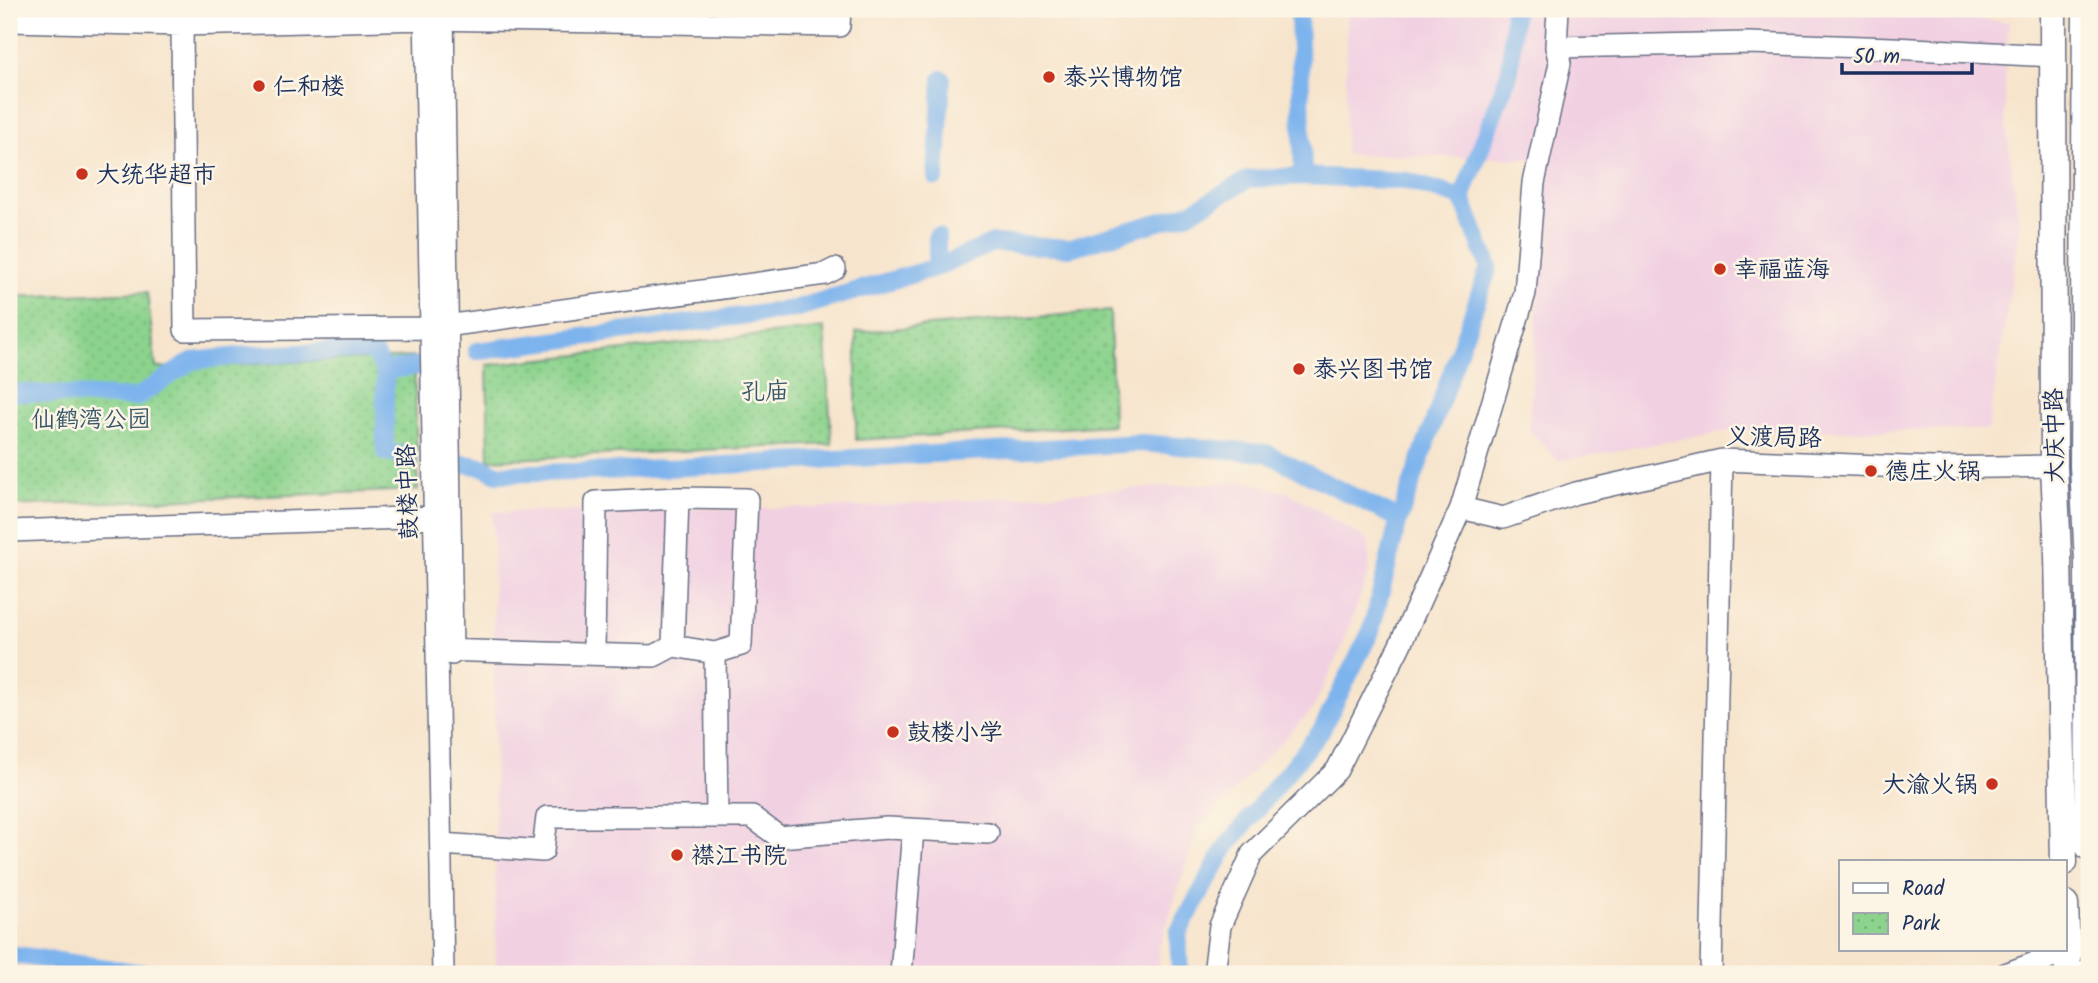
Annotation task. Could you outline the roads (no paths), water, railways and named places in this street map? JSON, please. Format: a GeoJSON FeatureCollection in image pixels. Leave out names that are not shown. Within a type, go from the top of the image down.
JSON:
{"type":"FeatureCollection","features":[{"type":"Feature","properties":{"kind":"main road","name":"大庆中路"},"geometry":{"type":"LineString","coordinates":[[2053,9],[2054,466],[2064,860]]}},
{"type":"Feature","properties":{"kind":"main road","name":"大庆中路"},"geometry":{"type":"LineString","coordinates":[[2086,9],[2089,847]]}},
{"type":"Feature","properties":{"kind":"street"},"geometry":{"type":"LineString","coordinates":[[1214,974],[1220,926],[1252,854],[1337,770],[1400,645],[1461,508],[1525,293],[1534,183],[1560,63],[1556,47],[1558,9]]}},
{"type":"Feature","properties":{"kind":"street"},"geometry":{"type":"LineString","coordinates":[[9,21],[181,25],[434,14],[839,18]]}},
{"type":"Feature","properties":{"kind":"street","name":"鼓楼中路"},"geometry":{"type":"LineString","coordinates":[[434,14],[440,327],[432,484],[445,650],[448,845],[443,974]]}},
{"type":"Feature","properties":{"kind":"street"},"geometry":{"type":"LineString","coordinates":[[181,25],[185,330],[440,327],[825,274],[835,270]]}},
{"type":"Feature","properties":{"kind":"street"},"geometry":{"type":"LineString","coordinates":[[1556,47],[1749,43],[2054,56]]}},
{"type":"Feature","properties":{"kind":"street"},"geometry":{"type":"LineString","coordinates":[[440,327],[445,650],[654,656],[673,646],[715,653],[741,645],[747,499],[678,498],[596,502],[594,654]]}},
{"type":"Feature","properties":{"kind":"street"},"geometry":{"type":"LineString","coordinates":[[1711,974],[1722,460]]}},
{"type":"Feature","properties":{"kind":"street","name":"义渡局路"},"geometry":{"type":"LineString","coordinates":[[1461,508],[1503,517],[1576,493],[1722,460],[1932,468],[2054,466]]}},
{"type":"Feature","properties":{"kind":"street"},"geometry":{"type":"LineString","coordinates":[[673,646],[678,498]]}},
{"type":"Feature","properties":{"kind":"street"},"geometry":{"type":"LineString","coordinates":[[9,531],[435,517]]}},
{"type":"Feature","properties":{"kind":"street"},"geometry":{"type":"LineString","coordinates":[[715,653],[717,817]]}},
{"type":"Feature","properties":{"kind":"street"},"geometry":{"type":"LineString","coordinates":[[458,974],[448,845],[542,851],[547,817],[752,817],[779,837],[887,828],[988,833]]}},
{"type":"Feature","properties":{"kind":"street"},"geometry":{"type":"LineString","coordinates":[[901,974],[912,830]]}},
{"type":"Feature","properties":{"kind":"street"},"geometry":{"type":"LineString","coordinates":[[2005,974],[2065,959],[2089,970]]}},
{"type":"Feature","properties":{"kind":"waterway"},"geometry":{"type":"LineString","coordinates":[[1299,9],[1303,176],[1407,181],[1462,198]]}},
{"type":"Feature","properties":{"kind":"waterway"},"geometry":{"type":"LineString","coordinates":[[1180,974],[1178,933],[1226,847],[1321,731],[1371,631],[1399,519],[1489,267],[1462,198],[1510,70],[1514,9]]}},
{"type":"Feature","properties":{"kind":"waterway"},"geometry":{"type":"LineString","coordinates":[[936,177],[942,79]]}},
{"type":"Feature","properties":{"kind":"waterway"},"geometry":{"type":"LineString","coordinates":[[477,351],[794,309],[937,267],[993,243],[1070,248],[1189,213],[1249,179],[1303,176]]}},
{"type":"Feature","properties":{"kind":"waterway"},"geometry":{"type":"LineString","coordinates":[[937,236],[937,267]]}},
{"type":"Feature","properties":{"kind":"waterway"},"geometry":{"type":"LineString","coordinates":[[9,392],[136,398],[192,361],[248,355],[372,350],[385,371],[385,452],[409,456]]}},
{"type":"Feature","properties":{"kind":"waterway"},"geometry":{"type":"LineString","coordinates":[[385,371],[421,365]]}},
{"type":"Feature","properties":{"kind":"waterway"},"geometry":{"type":"LineString","coordinates":[[464,464],[483,467],[497,474],[610,471],[1142,443],[1266,453],[1399,519]]}},
{"type":"Feature","properties":{"kind":"waterway"},"geometry":{"type":"LineString","coordinates":[[9,954],[149,974]]}},
{"type":"Feature","properties":{"kind":"place","name":"泰兴博物馆"},"geometry":{"type":"Point","coordinates":[1049,77]}},
{"type":"Feature","properties":{"kind":"place","name":"仁和楼"},"geometry":{"type":"Point","coordinates":[259,86]}},
{"type":"Feature","properties":{"kind":"place","name":"大统华超市"},"geometry":{"type":"Point","coordinates":[82,174]}},
{"type":"Feature","properties":{"kind":"place","name":"幸福蓝海"},"geometry":{"type":"Point","coordinates":[1720,269]}},
{"type":"Feature","properties":{"kind":"place","name":"泰兴图书馆"},"geometry":{"type":"Point","coordinates":[1299,369]}},
{"type":"Feature","properties":{"kind":"place","name":"德庄火锅"},"geometry":{"type":"Point","coordinates":[1871,471]}},
{"type":"Feature","properties":{"kind":"place","name":"鼓楼小学"},"geometry":{"type":"Point","coordinates":[893,732]}},
{"type":"Feature","properties":{"kind":"place","name":"大渝火锅"},"geometry":{"type":"Point","coordinates":[1992,784]}},
{"type":"Feature","properties":{"kind":"place","name":"襟江书院"},"geometry":{"type":"Point","coordinates":[677,855]}},
{"type":"Feature","properties":{"kind":"park label","name":"孔庙"},"geometry":{"type":"Point","coordinates":[765,391]}},
{"type":"Feature","properties":{"kind":"park label","name":"仙鹤湾公园"},"geometry":{"type":"Point","coordinates":[91,419]}}]}
